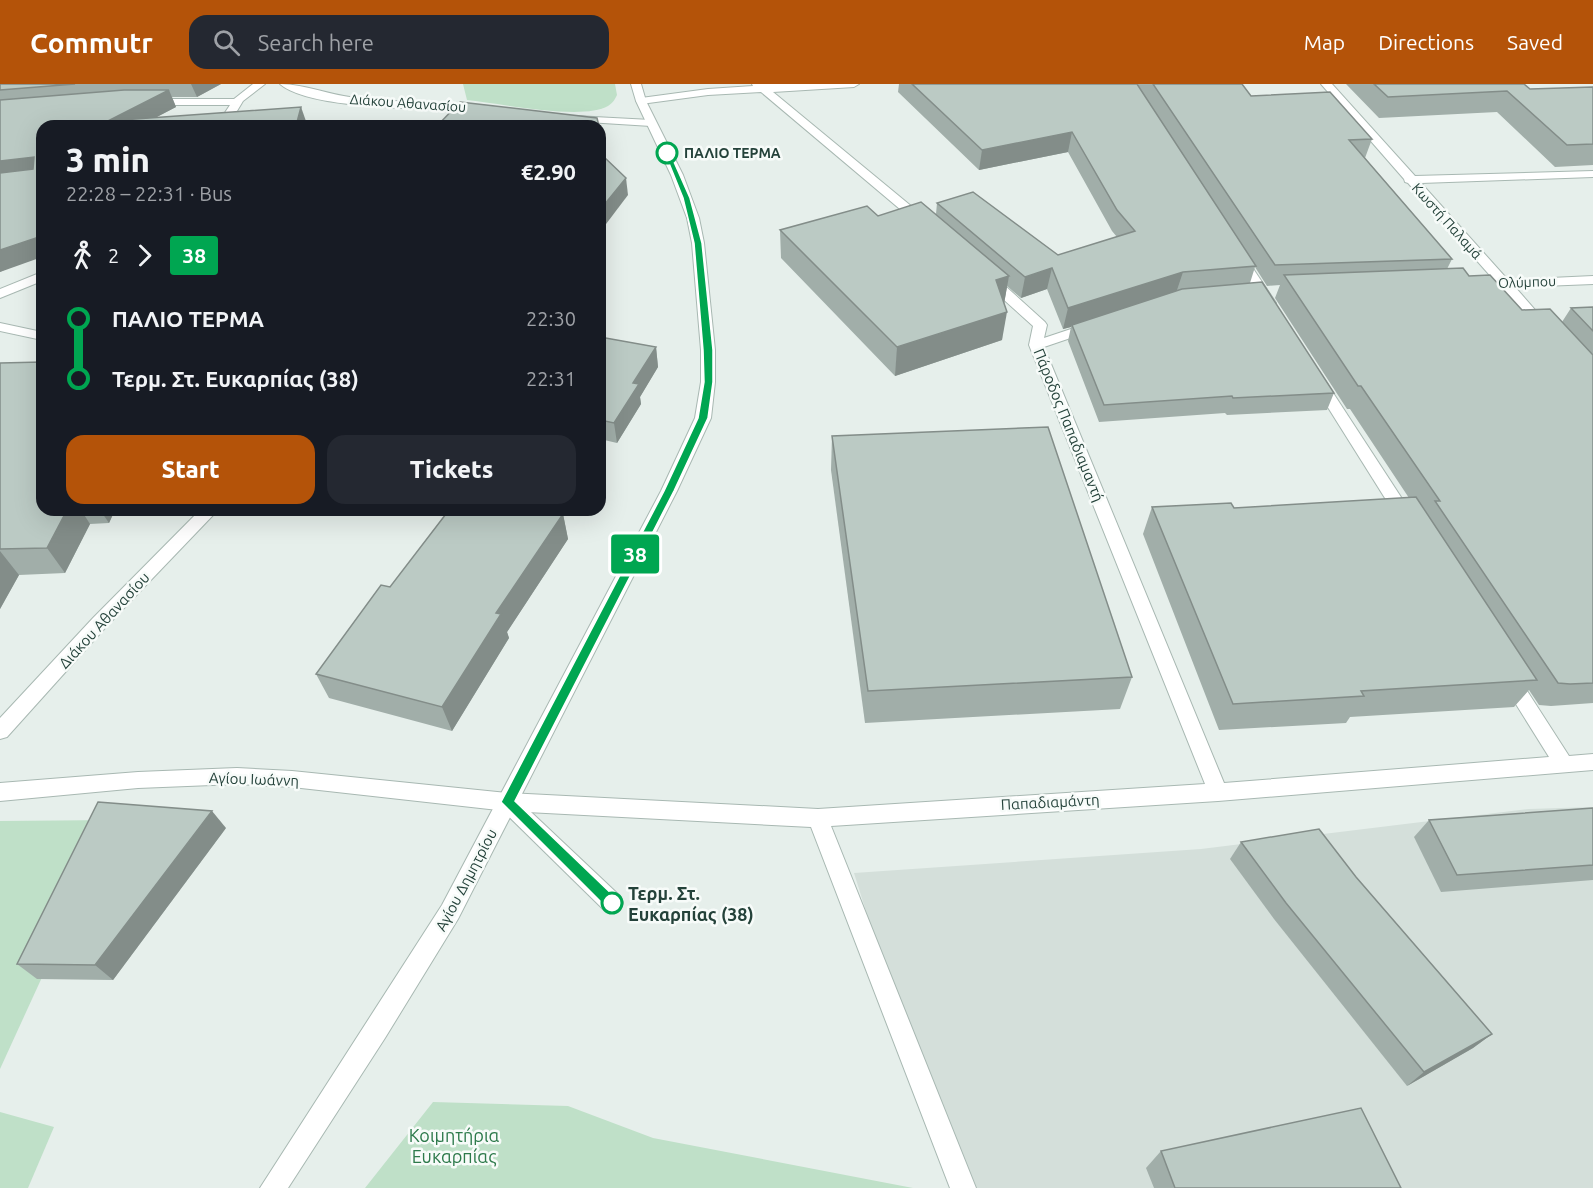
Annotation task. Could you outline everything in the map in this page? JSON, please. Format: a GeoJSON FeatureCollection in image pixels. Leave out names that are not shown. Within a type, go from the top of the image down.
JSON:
{"type":"FeatureCollection","features":[{"type":"Feature","properties":{"kind":"street"},"geometry":{"type":"LineString","coordinates":[[226,120],[236,102],[260,84]]}},
{"type":"Feature","properties":{"kind":"street","name":"Διάκου Αθανασίου"},"geometry":{"type":"LineString","coordinates":[[285,84],[314,94],[349,100],[495,110]]}},
{"type":"Feature","properties":{"kind":"street","name":"Αγίου Δημητρίου"},"geometry":{"type":"LineString","coordinates":[[273,1188],[421,962],[450,912],[674,480],[703,418],[708,382],[708,350],[698,243],[686,198],[641,101],[636,84]]}},
{"type":"Feature","properties":{"kind":"street"},"geometry":{"type":"LineString","coordinates":[[641,101],[761,87],[854,84]]}},
{"type":"Feature","properties":{"kind":"street","name":"Κωστή Παλαμά"},"geometry":{"type":"LineString","coordinates":[[1326,84],[1409,180],[1548,333]]}},
{"type":"Feature","properties":{"kind":"street"},"geometry":{"type":"LineString","coordinates":[[761,87],[935,233]]}},
{"type":"Feature","properties":{"kind":"street"},"geometry":{"type":"LineString","coordinates":[[143,102],[236,102]]}},
{"type":"Feature","properties":{"kind":"street"},"geometry":{"type":"LineString","coordinates":[[606,121],[651,123]]}},
{"type":"Feature","properties":{"kind":"street"},"geometry":{"type":"LineString","coordinates":[[1409,180],[1593,174]]}},
{"type":"Feature","properties":{"kind":"street"},"geometry":{"type":"LineString","coordinates":[[1230,243],[1275,312]]}},
{"type":"Feature","properties":{"kind":"street","name":"Πάροδος Παπαδιαμαντή"},"geometry":{"type":"LineString","coordinates":[[980,272],[1040,325],[1036,345],[1218,792]]}},
{"type":"Feature","properties":{"kind":"street"},"geometry":{"type":"LineString","coordinates":[[0,294],[36,279]]}},
{"type":"Feature","properties":{"kind":"street","name":"Ολύμπου"},"geometry":{"type":"LineString","coordinates":[[1458,285],[1593,280]]}},
{"type":"Feature","properties":{"kind":"street"},"geometry":{"type":"LineString","coordinates":[[1036,345],[1100,323]]}},
{"type":"Feature","properties":{"kind":"street"},"geometry":{"type":"LineString","coordinates":[[0,327],[36,335]]}},
{"type":"Feature","properties":{"kind":"street"},"geometry":{"type":"LineString","coordinates":[[1313,373],[1416,533]]}},
{"type":"Feature","properties":{"kind":"street","name":"Διάκου Αθανασίου"},"geometry":{"type":"LineString","coordinates":[[0,731],[99,623],[204,516]]}},
{"type":"Feature","properties":{"kind":"street"},"geometry":{"type":"LineString","coordinates":[[1500,664],[1564,764]]}},
{"type":"Feature","properties":{"kind":"street","name":"Παπαδιαμάντη"},"geometry":{"type":"LineString","coordinates":[[507,802],[818,818],[1218,792],[1593,762]]}},
{"type":"Feature","properties":{"kind":"street","name":"Αγίου Ιωάννη"},"geometry":{"type":"LineString","coordinates":[[0,792],[138,780],[237,776],[292,779],[507,802]]}},
{"type":"Feature","properties":{"kind":"street"},"geometry":{"type":"LineString","coordinates":[[507,802],[612,903]]}},
{"type":"Feature","properties":{"kind":"street"},"geometry":{"type":"LineString","coordinates":[[818,818],[963,1188]]}},
{"type":"Feature","properties":{"kind":"shaded area"},"geometry":{"type":"Polygon","coordinates":[[[1593,807],[1593,1188],[953,1188],[854,873],[1201,849],[1529,809],[1593,807]]]}},
{"type":"Feature","properties":{"kind":"green space"},"geometry":{"type":"Polygon","coordinates":[[[463,84],[615,84],[617,95],[610,105],[596,110],[580,112],[540,110],[467,100],[463,84]]]}},
{"type":"Feature","properties":{"kind":"green space"},"geometry":{"type":"Polygon","coordinates":[[[114,820],[0,1069],[0,821],[114,820]]]}},
{"type":"Feature","properties":{"kind":"green space","name":"Κοιμητήρια Ευκαρπίας"},"geometry":{"type":"Polygon","coordinates":[[[433,1102],[568,1106],[653,1138],[913,1188],[365,1188],[433,1102]]]}},
{"type":"Feature","properties":{"kind":"green space"},"geometry":{"type":"Polygon","coordinates":[[[0,1112],[54,1127],[28,1188],[0,1188],[0,1112]]]}},
{"type":"Feature","properties":{"kind":"building"},"geometry":{"type":"Polygon","coordinates":[[[0,84],[75,84],[0,90],[0,84]]]}},
{"type":"Feature","properties":{"kind":"building"},"geometry":{"type":"Polygon","coordinates":[[[912,84],[1137,84],[1256,266],[1183,272],[1068,308],[1052,268],[1025,277],[937,203],[973,192],[1058,255],[1135,231],[1117,210],[1072,132],[982,150],[912,84]]]}},
{"type":"Feature","properties":{"kind":"building"},"geometry":{"type":"Polygon","coordinates":[[[1153,84],[1242,84],[1251,96],[1330,92],[1372,139],[1349,140],[1452,259],[1275,265],[1153,84]]]}},
{"type":"Feature","properties":{"kind":"building"},"geometry":{"type":"Polygon","coordinates":[[[1374,84],[1524,84],[1530,89],[1593,87],[1593,144],[1567,145],[1507,91],[1388,97],[1374,84]]]}},
{"type":"Feature","properties":{"kind":"building"},"geometry":{"type":"Polygon","coordinates":[[[124,90],[169,90],[110,120],[36,120],[36,238],[0,250],[0,173],[33,169],[34,157],[0,161],[0,100],[124,90]]]}},
{"type":"Feature","properties":{"kind":"building"},"geometry":{"type":"Polygon","coordinates":[[[460,102],[597,118],[598,120],[443,120],[460,102]]]}},
{"type":"Feature","properties":{"kind":"building"},"geometry":{"type":"Polygon","coordinates":[[[301,107],[298,120],[122,120],[301,107]]]}},
{"type":"Feature","properties":{"kind":"building"},"geometry":{"type":"Polygon","coordinates":[[[606,159],[626,178],[606,203],[606,159]]]}},
{"type":"Feature","properties":{"kind":"building"},"geometry":{"type":"Polygon","coordinates":[[[921,202],[1009,276],[996,280],[1007,312],[897,347],[780,230],[867,206],[878,216],[921,202]]]}},
{"type":"Feature","properties":{"kind":"building"},"geometry":{"type":"Polygon","coordinates":[[[1463,268],[1469,276],[1490,275],[1522,310],[1550,309],[1593,355],[1593,683],[1558,683],[1435,501],[1440,501],[1361,386],[1358,386],[1284,275],[1463,268]]]}},
{"type":"Feature","properties":{"kind":"building"},"geometry":{"type":"Polygon","coordinates":[[[1262,282],[1334,393],[1233,398],[1232,396],[1104,405],[1072,325],[1182,289],[1262,282]]]}},
{"type":"Feature","properties":{"kind":"building"},"geometry":{"type":"Polygon","coordinates":[[[1593,307],[1593,331],[1571,308],[1593,307]]]}},
{"type":"Feature","properties":{"kind":"building"},"geometry":{"type":"Polygon","coordinates":[[[606,338],[656,347],[633,383],[639,384],[614,423],[606,421],[606,338]]]}},
{"type":"Feature","properties":{"kind":"building"},"geometry":{"type":"Polygon","coordinates":[[[36,362],[36,516],[64,516],[47,548],[0,549],[0,363],[36,362]]]}},
{"type":"Feature","properties":{"kind":"building"},"geometry":{"type":"Polygon","coordinates":[[[1048,427],[1132,677],[868,691],[832,436],[1048,427]]]}},
{"type":"Feature","properties":{"kind":"building"},"geometry":{"type":"Polygon","coordinates":[[[1416,497],[1537,680],[1361,691],[1364,696],[1233,704],[1152,507],[1231,503],[1234,508],[1416,497]]]}},
{"type":"Feature","properties":{"kind":"building"},"geometry":{"type":"Polygon","coordinates":[[[444,516],[562,516],[496,613],[501,614],[442,707],[316,674],[381,585],[390,587],[444,516]]]}},
{"type":"Feature","properties":{"kind":"building"},"geometry":{"type":"Polygon","coordinates":[[[98,802],[212,811],[95,965],[17,964],[98,802]]]}},
{"type":"Feature","properties":{"kind":"building"},"geometry":{"type":"Polygon","coordinates":[[[1593,808],[1593,865],[1457,875],[1429,820],[1593,808]]]}},
{"type":"Feature","properties":{"kind":"building"},"geometry":{"type":"Polygon","coordinates":[[[1319,829],[1356,877],[1492,1034],[1424,1072],[1286,903],[1241,842],[1319,829]]]}},
{"type":"Feature","properties":{"kind":"building"},"geometry":{"type":"Polygon","coordinates":[[[1361,1108],[1401,1188],[1175,1188],[1161,1151],[1361,1108]]]}},
{"type":"Feature","properties":{"kind":"bus line","name":"38"},"geometry":{"type":"LineString","coordinates":[[612,903],[507,802],[669,491],[703,418],[708,382],[708,350],[698,243],[693,218],[667,153]]}},
{"type":"Feature","properties":{"kind":"place","name":"ΠΑΛΙΟ ΤΕΡΜΑ"},"geometry":{"type":"Point","coordinates":[667,153]}},
{"type":"Feature","properties":{"kind":"place","name":"Τερμ. Στ. Ευκαρπίας (38)"},"geometry":{"type":"Point","coordinates":[612,903]}}]}
